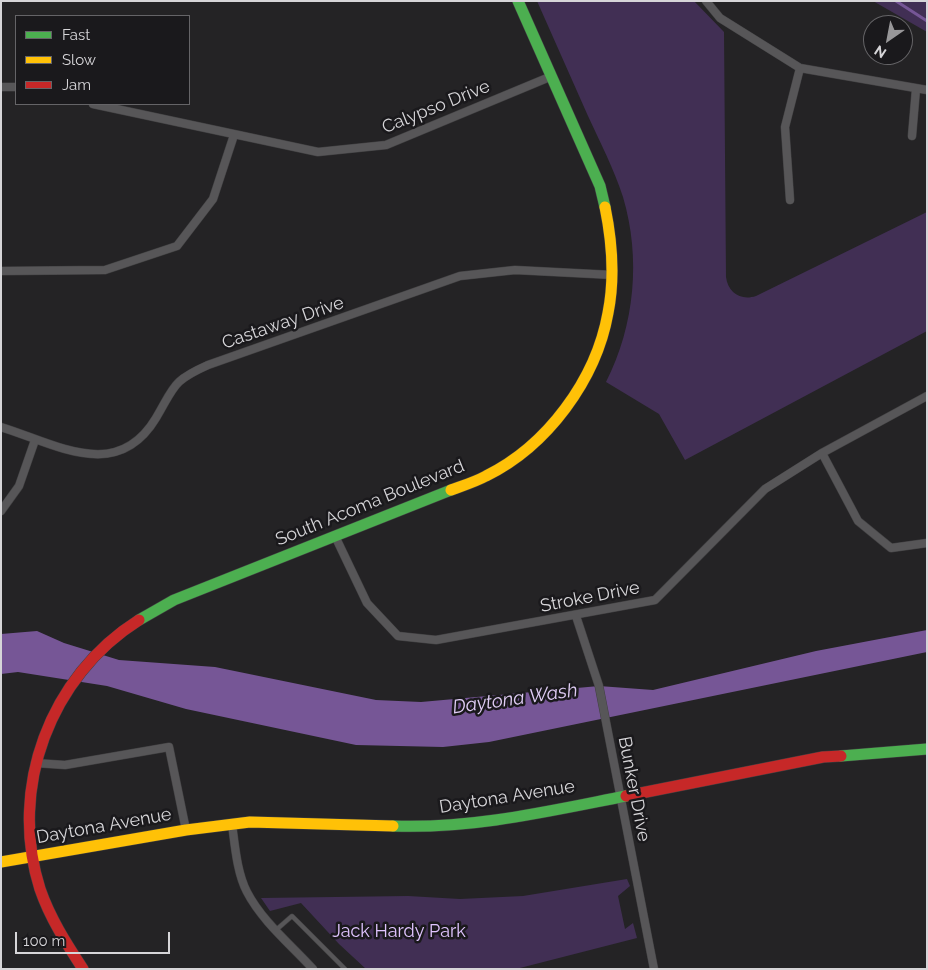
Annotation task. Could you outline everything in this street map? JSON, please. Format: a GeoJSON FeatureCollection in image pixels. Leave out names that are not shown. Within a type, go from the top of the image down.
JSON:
{"type":"FeatureCollection","features":[{"type":"Feature","properties":{"kind":"main road","name":"South Acoma Boulevard"},"geometry":{"type":"LineString","coordinates":[[83,969],[69,951],[55,926],[39,888],[28,831],[29,800],[34,763],[46,731],[66,692],[82,669],[106,643],[136,620],[174,600],[487,476],[519,454],[549,428],[574,396],[592,365],[604,332],[613,275],[613,246],[600,186],[518,1]]}},
{"type":"Feature","properties":{"kind":"main road","name":"Daytona Avenue"},"geometry":{"type":"LineString","coordinates":[[1,862],[186,830],[232,824],[270,821],[442,826],[526,816],[823,757],[927,749]]}},
{"type":"Feature","properties":{"kind":"street"},"geometry":{"type":"LineString","coordinates":[[706,1],[720,18],[800,68],[927,90]]}},
{"type":"Feature","properties":{"kind":"street"},"geometry":{"type":"LineString","coordinates":[[790,200],[785,127],[800,68]]}},
{"type":"Feature","properties":{"kind":"street","name":"Calypso Drive"},"geometry":{"type":"LineString","coordinates":[[98,105],[318,152],[386,145],[552,76]]}},
{"type":"Feature","properties":{"kind":"street"},"geometry":{"type":"LineString","coordinates":[[1,87],[15,87]]}},
{"type":"Feature","properties":{"kind":"street"},"geometry":{"type":"LineString","coordinates":[[912,136],[916,89]]}},
{"type":"Feature","properties":{"kind":"street"},"geometry":{"type":"LineString","coordinates":[[1,271],[105,270],[177,246],[214,199],[234,135]]}},
{"type":"Feature","properties":{"kind":"street","name":"Castaway Drive"},"geometry":{"type":"LineString","coordinates":[[1,427],[35,440],[73,451],[112,454],[129,447],[144,435],[172,386],[190,373],[460,276],[515,270],[613,275]]}},
{"type":"Feature","properties":{"kind":"street","name":"Stroke Drive"},"geometry":{"type":"LineString","coordinates":[[335,536],[367,603],[398,636],[436,640],[576,616],[655,600],[765,489],[822,453],[927,396]]}},
{"type":"Feature","properties":{"kind":"street"},"geometry":{"type":"LineString","coordinates":[[1,511],[19,486],[35,440]]}},
{"type":"Feature","properties":{"kind":"street"},"geometry":{"type":"LineString","coordinates":[[822,453],[858,521],[891,548],[927,543]]}},
{"type":"Feature","properties":{"kind":"street","name":"Bunker Drive"},"geometry":{"type":"LineString","coordinates":[[576,616],[599,686],[654,969]]}},
{"type":"Feature","properties":{"kind":"street"},"geometry":{"type":"LineString","coordinates":[[34,763],[65,765],[169,746],[186,830]]}},
{"type":"Feature","properties":{"kind":"street"},"geometry":{"type":"LineString","coordinates":[[232,824],[240,873],[247,892],[276,930],[313,969]]}},
{"type":"Feature","properties":{"kind":"lane"},"geometry":{"type":"LineString","coordinates":[[276,930],[292,916],[344,969]]}},
{"type":"Feature","properties":{"kind":"green space"},"geometry":{"type":"Polygon","coordinates":[[[537,1],[694,1],[724,32],[726,277],[729,287],[740,296],[756,296],[927,212],[927,331],[685,460],[659,414],[606,382],[616,360],[629,314],[633,267],[629,220],[623,197],[611,166],[537,1]]]}},
{"type":"Feature","properties":{"kind":"green space"},"geometry":{"type":"Polygon","coordinates":[[[873,1],[927,1],[927,32],[913,24],[913,15],[897,15],[873,1]]]}},
{"type":"Feature","properties":{"kind":"green space","name":"Jack Hardy Park"},"geometry":{"type":"Polygon","coordinates":[[[627,879],[630,886],[618,896],[625,929],[633,923],[637,938],[516,969],[366,969],[339,944],[301,903],[270,911],[261,898],[408,896],[460,899],[523,896],[627,879]]]}},
{"type":"Feature","properties":{"kind":"water","name":"Daytona Wash"},"geometry":{"type":"Polygon","coordinates":[[[927,630],[927,652],[489,742],[443,747],[356,745],[186,709],[107,686],[18,672],[1,674],[1,634],[37,631],[64,643],[119,660],[215,667],[376,700],[421,702],[599,686],[653,690],[816,651],[927,630]]]}},
{"type":"Feature","properties":{"kind":"waterway"},"geometry":{"type":"LineString","coordinates":[[896,1],[927,21]]}},
{"type":"Feature","properties":{"kind":"traffic: fast"},"geometry":{"type":"LineString","coordinates":[[518,1],[600,186],[605,207]]}},
{"type":"Feature","properties":{"kind":"traffic: fast"},"geometry":{"type":"LineString","coordinates":[[139,620],[174,600],[451,490]]}},
{"type":"Feature","properties":{"kind":"traffic: fast"},"geometry":{"type":"LineString","coordinates":[[841,756],[927,749]]}},
{"type":"Feature","properties":{"kind":"traffic: fast"},"geometry":{"type":"LineString","coordinates":[[393,826],[452,825],[482,822],[626,796]]}},
{"type":"Feature","properties":{"kind":"traffic: slow"},"geometry":{"type":"LineString","coordinates":[[451,490],[486,476],[508,463],[529,447],[548,429],[580,386],[602,338],[610,300],[612,260],[605,207]]}},
{"type":"Feature","properties":{"kind":"traffic: slow"},"geometry":{"type":"LineString","coordinates":[[1,862],[186,830],[250,822],[393,826]]}},
{"type":"Feature","properties":{"kind":"traffic: jam"},"geometry":{"type":"LineString","coordinates":[[83,969],[54,920],[40,889],[31,851],[29,812],[34,774],[44,738],[60,703],[81,671],[108,643],[139,620]]}},
{"type":"Feature","properties":{"kind":"traffic: jam"},"geometry":{"type":"LineString","coordinates":[[626,796],[823,757],[841,756]]}}]}
